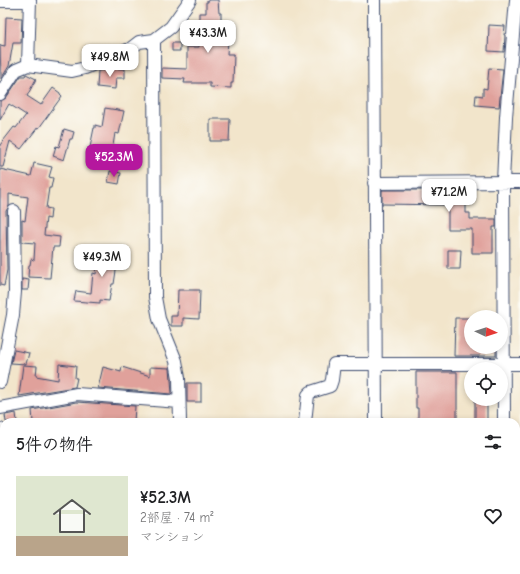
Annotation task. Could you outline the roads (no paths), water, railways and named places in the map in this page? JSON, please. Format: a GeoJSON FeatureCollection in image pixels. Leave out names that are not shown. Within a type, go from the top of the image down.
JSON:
{"type":"FeatureCollection","features":[{"type":"Feature","properties":{"kind":"street"},"geometry":{"type":"LineString","coordinates":[[0,1],[30,0],[28,65]]}},
{"type":"Feature","properties":{"kind":"street"},"geometry":{"type":"LineString","coordinates":[[0,94],[16,70],[28,65],[72,71],[85,68],[130,49],[139,42],[154,40],[171,27],[190,0]]}},
{"type":"Feature","properties":{"kind":"street"},"geometry":{"type":"LineString","coordinates":[[374,0],[376,418]]}},
{"type":"Feature","properties":{"kind":"street"},"geometry":{"type":"LineString","coordinates":[[503,362],[503,182],[506,117],[516,0]]}},
{"type":"Feature","properties":{"kind":"street"},"geometry":{"type":"LineString","coordinates":[[154,40],[155,297],[159,319],[176,361],[179,378],[180,418]]}},
{"type":"Feature","properties":{"kind":"street"},"geometry":{"type":"LineString","coordinates":[[374,183],[520,182]]}},
{"type":"Feature","properties":{"kind":"street"},"geometry":{"type":"LineString","coordinates":[[0,382],[13,315],[15,292],[14,211]]}},
{"type":"Feature","properties":{"kind":"street"},"geometry":{"type":"LineString","coordinates":[[305,418],[308,395],[311,392],[330,386],[334,364],[464,364]]}},
{"type":"Feature","properties":{"kind":"street"},"geometry":{"type":"LineString","coordinates":[[508,364],[520,364]]}},
{"type":"Feature","properties":{"kind":"street"},"geometry":{"type":"LineString","coordinates":[[0,408],[77,394],[179,402]]}},
{"type":"Feature","properties":{"kind":"street"},"geometry":{"type":"LineString","coordinates":[[504,406],[504,418]]}}]}
